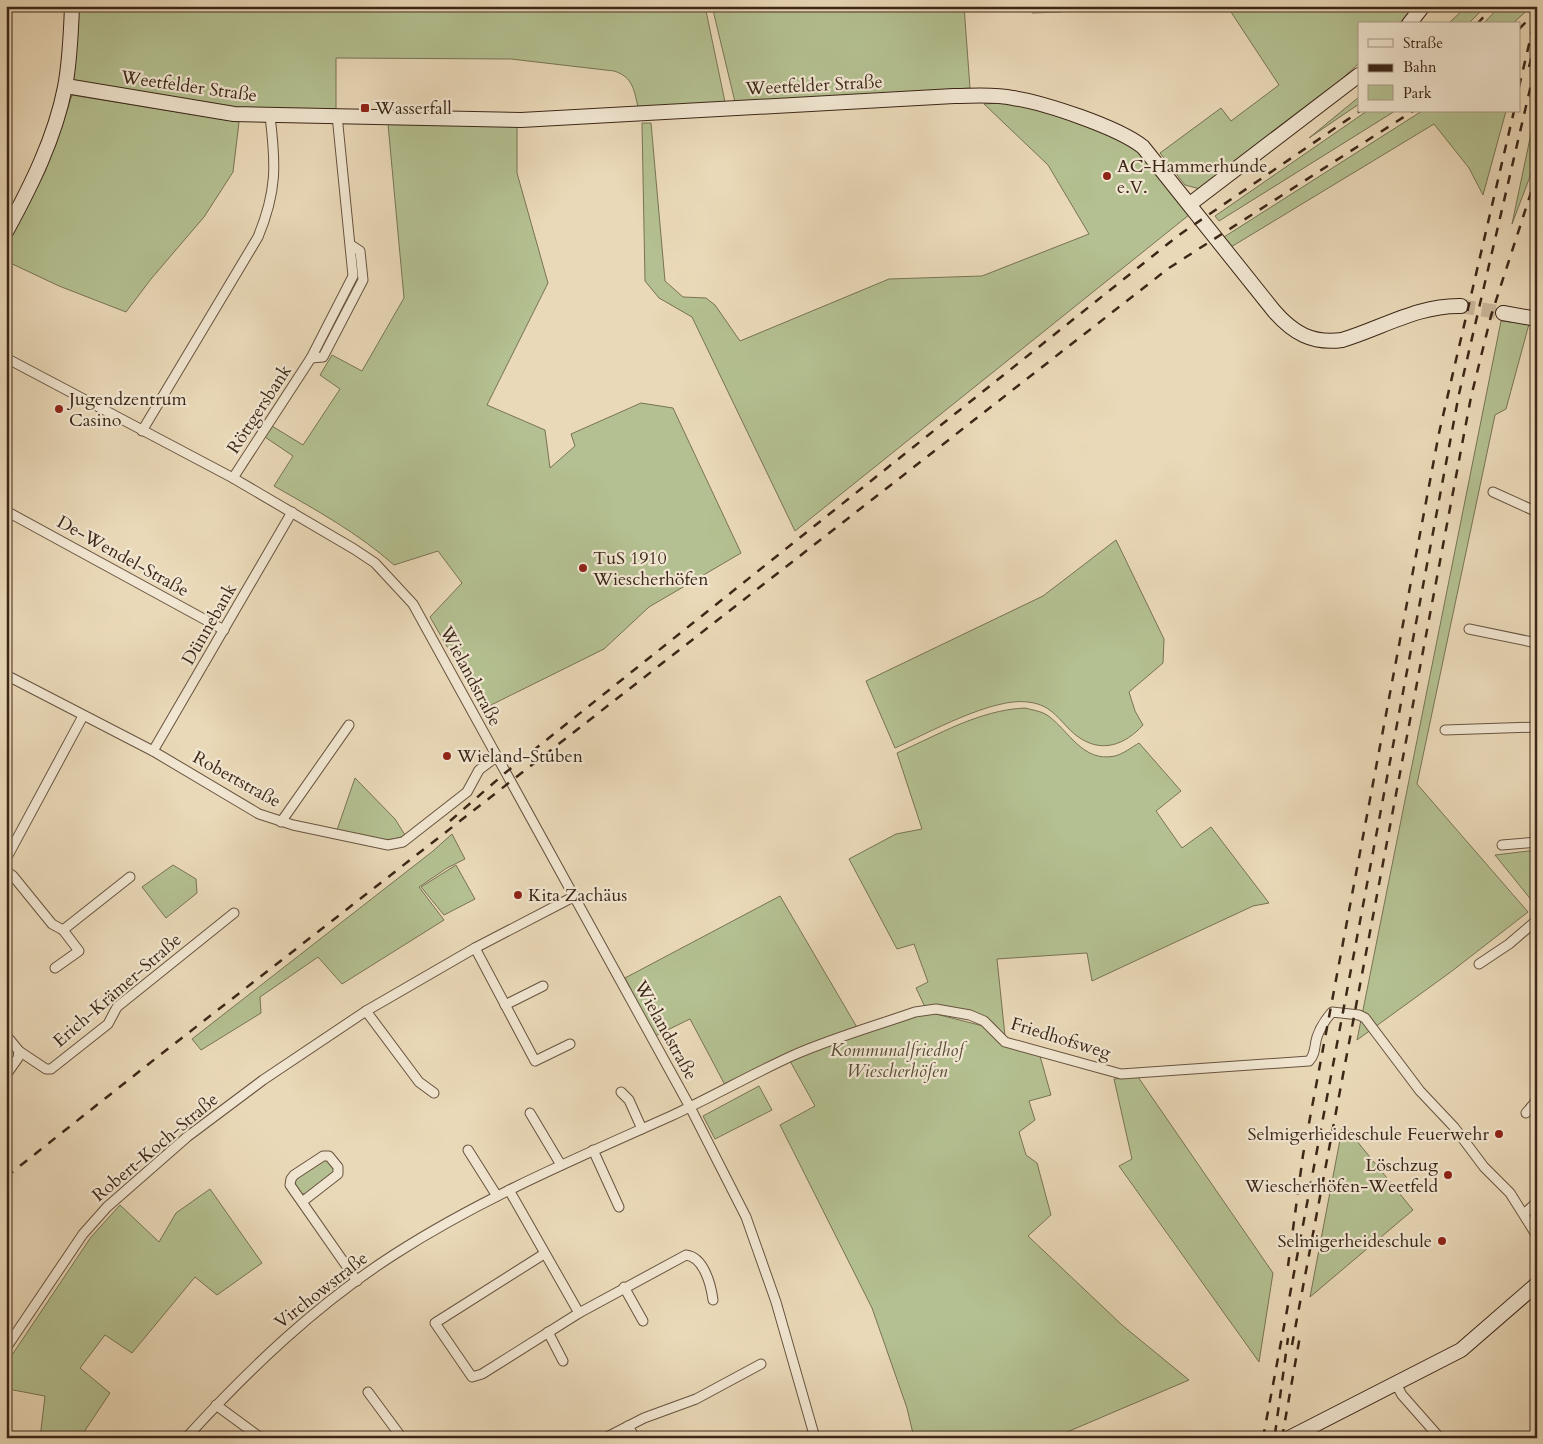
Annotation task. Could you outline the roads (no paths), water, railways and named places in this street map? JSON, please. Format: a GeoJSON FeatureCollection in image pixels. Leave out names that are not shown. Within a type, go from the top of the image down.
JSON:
{"type":"FeatureCollection","features":[{"type":"Feature","properties":{"kind":"street"},"geometry":{"type":"LineString","coordinates":[[6,232],[39,168],[57,119],[66,86],[72,6]]}},
{"type":"Feature","properties":{"kind":"street"},"geometry":{"type":"LineString","coordinates":[[1411,22],[1423,6]]}},
{"type":"Feature","properties":{"kind":"street"},"geometry":{"type":"LineString","coordinates":[[1190,204],[1358,76]]}},
{"type":"Feature","properties":{"kind":"street","name":"Weetfelder Straße"},"geometry":{"type":"LineString","coordinates":[[66,86],[234,114],[521,120],[954,96],[1013,98],[1058,111],[1132,138],[1157,161],[1283,321],[1306,338],[1329,342],[1342,340],[1421,310],[1446,306],[1462,306]]}},
{"type":"Feature","properties":{"kind":"street"},"geometry":{"type":"LineString","coordinates":[[142,431],[258,238],[268,214],[275,179],[270,116]]}},
{"type":"Feature","properties":{"kind":"street","name":"Röttgersbank"},"geometry":{"type":"LineString","coordinates":[[233,478],[311,358],[353,276],[336,116]]}},
{"type":"Feature","properties":{"kind":"street","name":"Röttgersbank"},"geometry":{"type":"LineString","coordinates":[[311,358],[323,357],[363,280],[360,251],[351,245]]}},
{"type":"Feature","properties":{"kind":"street"},"geometry":{"type":"LineString","coordinates":[[341,300],[351,305]]}},
{"type":"Feature","properties":{"kind":"street"},"geometry":{"type":"LineString","coordinates":[[1504,312],[1537,319]]}},
{"type":"Feature","properties":{"kind":"street"},"geometry":{"type":"LineString","coordinates":[[333,316],[342,321]]}},
{"type":"Feature","properties":{"kind":"street","name":"Wielandstraße"},"geometry":{"type":"LineString","coordinates":[[6,358],[233,478],[292,512],[375,563],[404,594],[420,616],[496,757],[575,896],[690,1107],[731,1187],[755,1241],[776,1302],[815,1438]]}},
{"type":"Feature","properties":{"kind":"street"},"geometry":{"type":"LineString","coordinates":[[1493,492],[1537,512]]}},
{"type":"Feature","properties":{"kind":"street","name":"De-Wendel-Straße"},"geometry":{"type":"LineString","coordinates":[[6,511],[224,630]]}},
{"type":"Feature","properties":{"kind":"street","name":"Dünnebank"},"geometry":{"type":"LineString","coordinates":[[154,751],[292,512]]}},
{"type":"Feature","properties":{"kind":"street"},"geometry":{"type":"LineString","coordinates":[[1469,629],[1537,643]]}},
{"type":"Feature","properties":{"kind":"street","name":"Robertstraße"},"geometry":{"type":"LineString","coordinates":[[6,675],[154,751],[246,807],[281,822],[388,845],[396,845],[403,842],[467,792],[479,770],[496,757]]}},
{"type":"Feature","properties":{"kind":"street"},"geometry":{"type":"LineString","coordinates":[[6,859],[83,716]]}},
{"type":"Feature","properties":{"kind":"street"},"geometry":{"type":"LineString","coordinates":[[281,822],[349,725]]}},
{"type":"Feature","properties":{"kind":"street"},"geometry":{"type":"LineString","coordinates":[[1445,730],[1537,727]]}},
{"type":"Feature","properties":{"kind":"street"},"geometry":{"type":"LineString","coordinates":[[1502,845],[1537,842]]}},
{"type":"Feature","properties":{"kind":"street"},"geometry":{"type":"LineString","coordinates":[[6,871],[13,876],[52,924],[63,930],[79,951],[55,968]]}},
{"type":"Feature","properties":{"kind":"street"},"geometry":{"type":"LineString","coordinates":[[63,930],[130,877]]}},
{"type":"Feature","properties":{"kind":"street","name":"Robert-Koch-Straße"},"geometry":{"type":"LineString","coordinates":[[6,1348],[83,1234],[107,1207],[146,1171],[225,1108],[297,1056],[366,1011],[474,948],[575,896]]}},
{"type":"Feature","properties":{"kind":"street","name":"Erich-Krämer-Straße"},"geometry":{"type":"LineString","coordinates":[[19,1051],[46,1069],[51,1069],[108,1024],[117,1007],[234,913]]}},
{"type":"Feature","properties":{"kind":"street"},"geometry":{"type":"LineString","coordinates":[[1479,964],[1509,944],[1537,920]]}},
{"type":"Feature","properties":{"kind":"street"},"geometry":{"type":"LineString","coordinates":[[474,948],[535,1061],[570,1044]]}},
{"type":"Feature","properties":{"kind":"street"},"geometry":{"type":"LineString","coordinates":[[505,1005],[544,986]]}},
{"type":"Feature","properties":{"kind":"street","name":"Friedhofsweg"},"geometry":{"type":"LineString","coordinates":[[690,1107],[795,1055],[915,1012],[936,1010],[970,1015],[984,1021],[1005,1042],[1121,1074],[1309,1061],[1313,1056],[1317,1038],[1325,1019],[1332,1012],[1359,1015],[1365,1018],[1420,1091],[1510,1193],[1524,1214]]}},
{"type":"Feature","properties":{"kind":"street"},"geometry":{"type":"LineString","coordinates":[[366,1011],[419,1082],[434,1094]]}},
{"type":"Feature","properties":{"kind":"street"},"geometry":{"type":"LineString","coordinates":[[6,1035],[19,1051],[18,1058],[6,1075]]}},
{"type":"Feature","properties":{"kind":"street"},"geometry":{"type":"LineString","coordinates":[[621,1092],[629,1100],[642,1129]]}},
{"type":"Feature","properties":{"kind":"street"},"geometry":{"type":"LineString","coordinates":[[1526,1113],[1537,1100]]}},
{"type":"Feature","properties":{"kind":"street","name":"Virchowstraße"},"geometry":{"type":"LineString","coordinates":[[186,1438],[216,1405],[285,1339],[321,1308],[394,1255],[509,1190],[690,1107]]}},
{"type":"Feature","properties":{"kind":"street"},"geometry":{"type":"LineString","coordinates":[[530,1113],[561,1165]]}},
{"type":"Feature","properties":{"kind":"street"},"geometry":{"type":"LineString","coordinates":[[468,1150],[497,1196]]}},
{"type":"Feature","properties":{"kind":"street"},"geometry":{"type":"LineString","coordinates":[[593,1150],[619,1207]]}},
{"type":"Feature","properties":{"kind":"street"},"geometry":{"type":"LineString","coordinates":[[302,1202],[338,1174],[338,1167],[329,1156],[319,1158],[291,1179],[290,1186],[358,1281]]}},
{"type":"Feature","properties":{"kind":"street"},"geometry":{"type":"LineString","coordinates":[[509,1190],[579,1313]]}},
{"type":"Feature","properties":{"kind":"street"},"geometry":{"type":"LineString","coordinates":[[1537,1202],[1524,1214],[1537,1236]]}},
{"type":"Feature","properties":{"kind":"street"},"geometry":{"type":"LineString","coordinates":[[544,1254],[435,1324],[472,1377],[482,1374],[624,1287],[686,1255],[692,1255],[700,1262],[711,1287],[713,1300]]}},
{"type":"Feature","properties":{"kind":"street"},"geometry":{"type":"LineString","coordinates":[[1289,1438],[1461,1350],[1537,1284]]}},
{"type":"Feature","properties":{"kind":"street"},"geometry":{"type":"LineString","coordinates":[[624,1287],[643,1321]]}},
{"type":"Feature","properties":{"kind":"street"},"geometry":{"type":"LineString","coordinates":[[548,1332],[563,1361]]}},
{"type":"Feature","properties":{"kind":"street"},"geometry":{"type":"LineString","coordinates":[[604,1438],[628,1426],[696,1399],[762,1364]]}},
{"type":"Feature","properties":{"kind":"street"},"geometry":{"type":"LineString","coordinates":[[1396,1384],[1402,1395],[1440,1438]]}},
{"type":"Feature","properties":{"kind":"street"},"geometry":{"type":"LineString","coordinates":[[368,1392],[402,1438]]}},
{"type":"Feature","properties":{"kind":"street"},"geometry":{"type":"LineString","coordinates":[[216,1405],[260,1438]]}},
{"type":"Feature","properties":{"kind":"street"},"geometry":{"type":"LineString","coordinates":[[628,1426],[635,1438]]}},
{"type":"Feature","properties":{"kind":"tunnel"},"geometry":{"type":"LineString","coordinates":[[1461,306],[1503,313]]}},
{"type":"Feature","properties":{"kind":"railway"},"geometry":{"type":"LineString","coordinates":[[1479,22],[1494,6]]}},
{"type":"Feature","properties":{"kind":"railway"},"geometry":{"type":"LineString","coordinates":[[1520,83],[1537,10]]}},
{"type":"Feature","properties":{"kind":"railway"},"geometry":{"type":"LineString","coordinates":[[1520,28],[1535,13]]}},
{"type":"Feature","properties":{"kind":"railway"},"geometry":{"type":"LineString","coordinates":[[1529,67],[1537,34]]}},
{"type":"Feature","properties":{"kind":"railway"},"geometry":{"type":"LineString","coordinates":[[1263,1438],[1459,394],[1537,59]]}},
{"type":"Feature","properties":{"kind":"railway"},"geometry":{"type":"LineString","coordinates":[[450,821],[505,773],[1179,235],[1359,112]]}},
{"type":"Feature","properties":{"kind":"railway"},"geometry":{"type":"LineString","coordinates":[[6,1177],[1169,268],[1411,112]]}},
{"type":"Feature","properties":{"kind":"railway"},"geometry":{"type":"LineString","coordinates":[[1288,1266],[1303,1155],[1439,433],[1514,112]]}},
{"type":"Feature","properties":{"kind":"railway"},"geometry":{"type":"LineString","coordinates":[[1292,1345],[1471,397],[1491,316],[1537,174]]}},
{"type":"Feature","properties":{"kind":"railway"},"geometry":{"type":"LineString","coordinates":[[1282,1438],[1300,1336]]}},
{"type":"Feature","properties":{"kind":"railway"},"geometry":{"type":"LineString","coordinates":[[1275,1434],[1288,1338]]}},
{"type":"Feature","properties":{"kind":"place","name":"Wasserfall"},"geometry":{"type":"Point","coordinates":[365,108]}},
{"type":"Feature","properties":{"kind":"place","name":"AC-Hammerhunde e.V."},"geometry":{"type":"Point","coordinates":[1107,176]}},
{"type":"Feature","properties":{"kind":"place","name":"Jugendzentrum Casino"},"geometry":{"type":"Point","coordinates":[59,409]}},
{"type":"Feature","properties":{"kind":"place","name":"TuS 1910 Wiescherhöfen"},"geometry":{"type":"Point","coordinates":[583,568]}},
{"type":"Feature","properties":{"kind":"place","name":"Wieland-Stuben"},"geometry":{"type":"Point","coordinates":[447,756]}},
{"type":"Feature","properties":{"kind":"place","name":"Kita Zachäus"},"geometry":{"type":"Point","coordinates":[518,895]}},
{"type":"Feature","properties":{"kind":"place","name":"Selmigerheideschule Feuerwehr"},"geometry":{"type":"Point","coordinates":[1499,1134]}},
{"type":"Feature","properties":{"kind":"place","name":"Löschzug Wiescherhöfen-Weetfeld"},"geometry":{"type":"Point","coordinates":[1448,1175]}},
{"type":"Feature","properties":{"kind":"place","name":"Selmigerheideschule"},"geometry":{"type":"Point","coordinates":[1442,1241]}},
{"type":"Feature","properties":{"kind":"park label","name":"Kommunalfriedhof Wiescherhöfen"},"geometry":{"type":"Point","coordinates":[897,1060]}}]}
